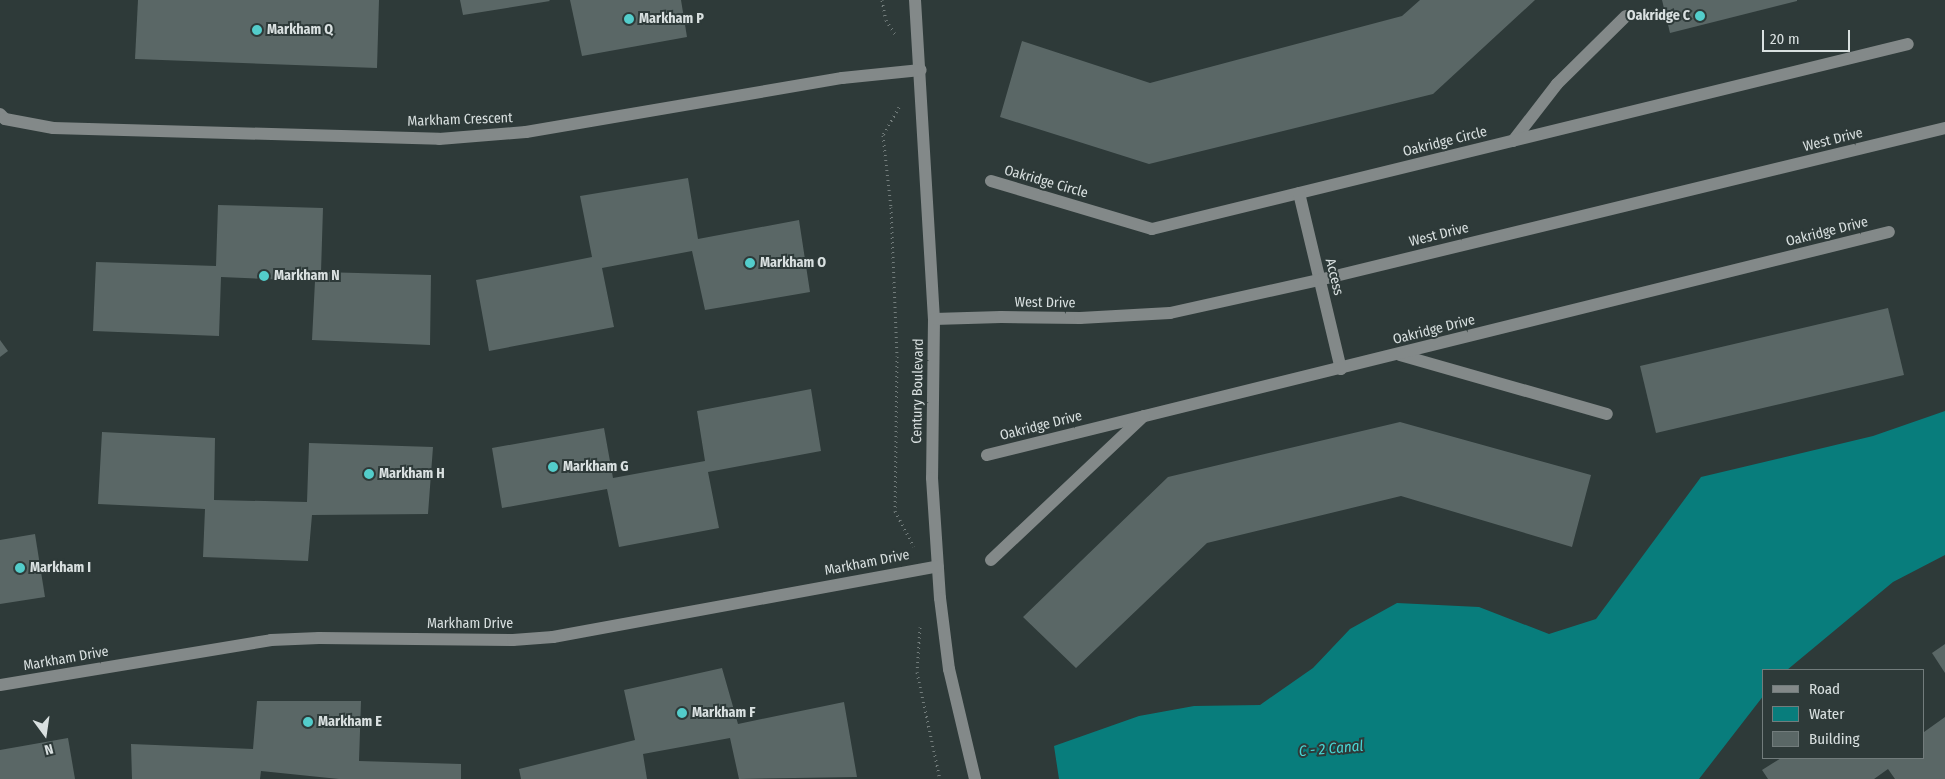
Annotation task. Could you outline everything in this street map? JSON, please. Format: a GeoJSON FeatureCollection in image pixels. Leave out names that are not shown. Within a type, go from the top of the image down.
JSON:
{"type":"FeatureCollection","features":[{"type":"Feature","properties":{"kind":"street","name":"Century Boulevard"},"geometry":{"type":"LineString","coordinates":[[915,0],[921,70],[934,319],[932,478],[938,566],[949,669],[974,779]]}},
{"type":"Feature","properties":{"kind":"street"},"geometry":{"type":"LineString","coordinates":[[1513,141],[1557,84],[1626,16]]}},
{"type":"Feature","properties":{"kind":"street","name":"Oakridge Circle"},"geometry":{"type":"LineString","coordinates":[[991,181],[1152,229],[1908,44]]}},
{"type":"Feature","properties":{"kind":"street","name":"Markham Crescent"},"geometry":{"type":"LineString","coordinates":[[0,114],[5,119],[12,121],[53,128],[439,139],[526,132],[842,78],[921,70]]}},
{"type":"Feature","properties":{"kind":"street","name":"West Drive"},"geometry":{"type":"LineString","coordinates":[[934,319],[1001,317],[1080,318],[1170,312],[1319,280],[1945,128]]}},
{"type":"Feature","properties":{"kind":"street","name":"Access"},"geometry":{"type":"LineString","coordinates":[[1298,193],[1341,369]]}},
{"type":"Feature","properties":{"kind":"street","name":"Oakridge Drive"},"geometry":{"type":"LineString","coordinates":[[986,455],[1341,369],[1889,232]]}},
{"type":"Feature","properties":{"kind":"street"},"geometry":{"type":"LineString","coordinates":[[1399,354],[1607,414]]}},
{"type":"Feature","properties":{"kind":"street"},"geometry":{"type":"LineString","coordinates":[[991,560],[1145,415]]}},
{"type":"Feature","properties":{"kind":"street","name":"Markham Drive"},"geometry":{"type":"LineString","coordinates":[[0,685],[271,640],[318,638],[513,640],[553,637],[938,566]]}},
{"type":"Feature","properties":{"kind":"path"},"geometry":{"type":"LineString","coordinates":[[882,0],[886,20],[899,40]]}},
{"type":"Feature","properties":{"kind":"path"},"geometry":{"type":"LineString","coordinates":[[899,107],[883,135],[891,207],[897,356],[895,511],[915,549]]}},
{"type":"Feature","properties":{"kind":"path"},"geometry":{"type":"LineString","coordinates":[[920,623],[917,672],[940,779]]}},
{"type":"Feature","properties":{"kind":"water","name":"C - 2 Canal"},"geometry":{"type":"Polygon","coordinates":[[[1945,411],[1945,555],[1893,582],[1788,669],[1762,669],[1762,698],[1699,779],[1059,779],[1054,746],[1139,716],[1194,706],[1260,705],[1313,668],[1350,629],[1397,603],[1479,607],[1549,634],[1596,619],[1701,477],[1873,436],[1945,411]]]}},
{"type":"Feature","properties":{"kind":"building","name":"Markham Q"},"geometry":{"type":"Polygon","coordinates":[[[138,0],[379,0],[377,68],[135,59],[138,0]]]}},
{"type":"Feature","properties":{"kind":"building"},"geometry":{"type":"Polygon","coordinates":[[[460,0],[549,0],[550,1],[463,15],[460,0]]]}},
{"type":"Feature","properties":{"kind":"building","name":"Markham P"},"geometry":{"type":"Polygon","coordinates":[[[570,0],[681,0],[687,37],[582,56],[570,0]]]}},
{"type":"Feature","properties":{"kind":"building"},"geometry":{"type":"Polygon","coordinates":[[[1420,0],[1535,0],[1433,94],[1149,164],[1000,117],[1022,41],[1150,83],[1402,16],[1420,0]]]}},
{"type":"Feature","properties":{"kind":"building","name":"Oakridge C"},"geometry":{"type":"Polygon","coordinates":[[[1662,0],[1797,0],[1797,1],[1670,33],[1662,0]]]}},
{"type":"Feature","properties":{"kind":"building","name":"Markham O"},"geometry":{"type":"Polygon","coordinates":[[[688,178],[698,239],[799,220],[810,292],[705,310],[692,251],[602,268],[614,327],[489,351],[476,280],[592,257],[580,196],[688,178]]]}},
{"type":"Feature","properties":{"kind":"building","name":"Markham N"},"geometry":{"type":"Polygon","coordinates":[[[218,205],[323,208],[321,272],[431,275],[430,345],[312,340],[315,281],[221,277],[219,336],[93,331],[96,262],[216,266],[218,205]]]}},
{"type":"Feature","properties":{"kind":"building"},"geometry":{"type":"Polygon","coordinates":[[[1888,308],[1904,375],[1656,433],[1640,366],[1888,308]]]}},
{"type":"Feature","properties":{"kind":"building"},"geometry":{"type":"Polygon","coordinates":[[[0,340],[8,351],[0,357],[0,340]]]}},
{"type":"Feature","properties":{"kind":"building","name":"Markham G"},"geometry":{"type":"Polygon","coordinates":[[[811,389],[821,451],[708,472],[719,528],[619,547],[607,489],[502,508],[492,448],[604,428],[613,478],[705,461],[697,411],[811,389]]]}},
{"type":"Feature","properties":{"kind":"building"},"geometry":{"type":"Polygon","coordinates":[[[1400,422],[1591,475],[1572,547],[1401,496],[1207,543],[1076,668],[1023,617],[1168,477],[1400,422]]]}},
{"type":"Feature","properties":{"kind":"building","name":"Markham H"},"geometry":{"type":"Polygon","coordinates":[[[102,432],[215,438],[214,500],[307,502],[309,443],[433,447],[428,514],[312,515],[308,561],[203,557],[205,509],[98,504],[102,432]]]}},
{"type":"Feature","properties":{"kind":"building","name":"Markham I"},"geometry":{"type":"Polygon","coordinates":[[[35,534],[45,597],[0,604],[0,540],[35,534]]]}},
{"type":"Feature","properties":{"kind":"building"},"geometry":{"type":"Polygon","coordinates":[[[1945,644],[1945,673],[1932,653],[1945,644]]]}},
{"type":"Feature","properties":{"kind":"building","name":"Markham F"},"geometry":{"type":"Polygon","coordinates":[[[722,668],[738,724],[844,702],[857,777],[739,779],[730,738],[643,754],[647,779],[521,779],[519,769],[635,740],[624,690],[722,668]]]}},
{"type":"Feature","properties":{"kind":"building","name":"Markham E"},"geometry":{"type":"Polygon","coordinates":[[[257,701],[361,701],[359,761],[461,764],[461,779],[339,779],[261,771],[260,779],[132,779],[131,744],[253,749],[257,701]]]}},
{"type":"Feature","properties":{"kind":"building"},"geometry":{"type":"Polygon","coordinates":[[[1945,717],[1945,779],[1895,779],[1888,769],[1874,779],[1768,779],[1762,770],[1779,759],[1925,759],[1925,731],[1945,717]]]}},
{"type":"Feature","properties":{"kind":"building"},"geometry":{"type":"Polygon","coordinates":[[[68,738],[75,779],[0,779],[0,750],[68,738]]]}},
{"type":"Feature","properties":{"kind":"place","name":"Oakridge C"},"geometry":{"type":"Point","coordinates":[1700,16]}},
{"type":"Feature","properties":{"kind":"place","name":"Markham P"},"geometry":{"type":"Point","coordinates":[629,19]}},
{"type":"Feature","properties":{"kind":"place","name":"Markham Q"},"geometry":{"type":"Point","coordinates":[257,30]}},
{"type":"Feature","properties":{"kind":"place","name":"Markham O"},"geometry":{"type":"Point","coordinates":[750,263]}},
{"type":"Feature","properties":{"kind":"place","name":"Markham N"},"geometry":{"type":"Point","coordinates":[264,276]}},
{"type":"Feature","properties":{"kind":"place","name":"Markham G"},"geometry":{"type":"Point","coordinates":[553,467]}},
{"type":"Feature","properties":{"kind":"place","name":"Markham H"},"geometry":{"type":"Point","coordinates":[369,474]}},
{"type":"Feature","properties":{"kind":"place","name":"Markham I"},"geometry":{"type":"Point","coordinates":[20,568]}},
{"type":"Feature","properties":{"kind":"place","name":"Markham F"},"geometry":{"type":"Point","coordinates":[682,713]}},
{"type":"Feature","properties":{"kind":"place","name":"Markham E"},"geometry":{"type":"Point","coordinates":[308,722]}}]}
